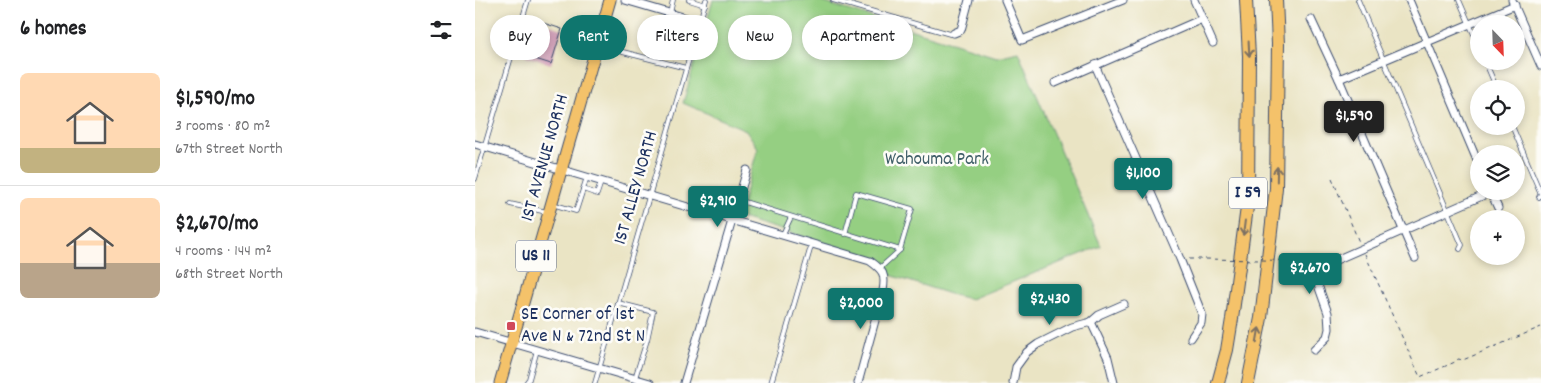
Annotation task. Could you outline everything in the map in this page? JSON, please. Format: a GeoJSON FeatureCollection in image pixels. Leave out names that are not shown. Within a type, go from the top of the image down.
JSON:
{"type":"FeatureCollection","features":[{"type":"Feature","properties":{"kind":"highway","name":"I 59"},"geometry":{"type":"LineString","coordinates":[[1218,383],[1227,350],[1248,200],[1249,56],[1246,0]]}},
{"type":"Feature","properties":{"kind":"highway","name":"I 59"},"geometry":{"type":"LineString","coordinates":[[1248,383],[1261,318],[1277,188],[1278,44],[1276,0]]}},
{"type":"Feature","properties":{"kind":"main road","name":"1ST AVENUE NORTH"},"geometry":{"type":"LineString","coordinates":[[606,15],[610,0]]}},
{"type":"Feature","properties":{"kind":"main road","name":"1ST AVENUE NORTH"},"geometry":{"type":"LineString","coordinates":[[503,382],[511,343],[593,60]]}},
{"type":"Feature","properties":{"kind":"street"},"geometry":{"type":"LineString","coordinates":[[625,0],[639,2],[677,15]]}},
{"type":"Feature","properties":{"kind":"street"},"geometry":{"type":"LineString","coordinates":[[954,33],[961,30],[969,0]]}},
{"type":"Feature","properties":{"kind":"street"},"geometry":{"type":"LineString","coordinates":[[1005,0],[1022,40],[1123,0]]}},
{"type":"Feature","properties":{"kind":"street"},"geometry":{"type":"LineString","coordinates":[[1194,0],[1213,43]]}},
{"type":"Feature","properties":{"kind":"street"},"geometry":{"type":"LineString","coordinates":[[1409,0],[1471,145]]}},
{"type":"Feature","properties":{"kind":"street"},"geometry":{"type":"LineString","coordinates":[[1339,79],[1469,24],[1513,2],[1541,66]]}},
{"type":"Feature","properties":{"kind":"street"},"geometry":{"type":"LineString","coordinates":[[1055,83],[1202,19]]}},
{"type":"Feature","properties":{"kind":"street"},"geometry":{"type":"LineString","coordinates":[[1311,19],[1339,79],[1415,258]]}},
{"type":"Feature","properties":{"kind":"street"},"geometry":{"type":"LineString","coordinates":[[1095,65],[1180,259],[1202,314],[1201,323],[1191,338]]}},
{"type":"Feature","properties":{"kind":"street"},"geometry":{"type":"LineString","coordinates":[[475,144],[870,261],[880,268],[885,278],[858,383]]}},
{"type":"Feature","properties":{"kind":"street"},"geometry":{"type":"LineString","coordinates":[[684,383],[747,170]]}},
{"type":"Feature","properties":{"kind":"street"},"geometry":{"type":"LineString","coordinates":[[1314,350],[1327,337],[1329,329],[1328,313],[1318,285],[1316,273],[1320,267],[1472,200]]}},
{"type":"Feature","properties":{"kind":"street"},"geometry":{"type":"LineString","coordinates":[[1494,200],[1498,208]]}},
{"type":"Feature","properties":{"kind":"street"},"geometry":{"type":"LineString","coordinates":[[1013,383],[1016,367],[1027,352],[1038,344],[1072,327],[1091,322],[1099,315],[1124,304]]}},
{"type":"Feature","properties":{"kind":"street"},"geometry":{"type":"LineString","coordinates":[[1091,322],[1108,358],[1113,383]]}},
{"type":"Feature","properties":{"kind":"street"},"geometry":{"type":"LineString","coordinates":[[475,332],[650,383]]}},
{"type":"Feature","properties":{"kind":"lane"},"geometry":{"type":"LineString","coordinates":[[475,179],[528,0]]}},
{"type":"Feature","properties":{"kind":"lane"},"geometry":{"type":"LineString","coordinates":[[670,13],[673,0]]}},
{"type":"Feature","properties":{"kind":"lane"},"geometry":{"type":"LineString","coordinates":[[689,0],[706,2]]}},
{"type":"Feature","properties":{"kind":"lane"},"geometry":{"type":"LineString","coordinates":[[833,0],[949,34],[954,33]]}},
{"type":"Feature","properties":{"kind":"lane"},"geometry":{"type":"LineString","coordinates":[[1357,0],[1462,245],[1460,249]]}},
{"type":"Feature","properties":{"kind":"lane"},"geometry":{"type":"LineString","coordinates":[[1459,0],[1469,24]]}},
{"type":"Feature","properties":{"kind":"lane","name":"1ST ALLEY NORTH"},"geometry":{"type":"LineString","coordinates":[[702,15],[706,2]]}},
{"type":"Feature","properties":{"kind":"lane"},"geometry":{"type":"LineString","coordinates":[[627,53],[686,68]]}},
{"type":"Feature","properties":{"kind":"lane","name":"1ST ALLEY NORTH"},"geometry":{"type":"LineString","coordinates":[[595,383],[688,60]]}},
{"type":"Feature","properties":{"kind":"lane"},"geometry":{"type":"LineString","coordinates":[[1516,135],[1541,194],[1539,197]]}},
{"type":"Feature","properties":{"kind":"lane"},"geometry":{"type":"LineString","coordinates":[[509,204],[576,211],[587,177]]}},
{"type":"Feature","properties":{"kind":"lane"},"geometry":{"type":"LineString","coordinates":[[583,189],[597,194],[601,182]]}},
{"type":"Feature","properties":{"kind":"lane"},"geometry":{"type":"LineString","coordinates":[[845,234],[856,193],[912,209],[900,250],[880,268]]}},
{"type":"Feature","properties":{"kind":"lane"},"geometry":{"type":"LineString","coordinates":[[738,200],[900,250]]}},
{"type":"Feature","properties":{"kind":"lane"},"geometry":{"type":"LineString","coordinates":[[783,234],[791,217]]}},
{"type":"Feature","properties":{"kind":"lane"},"geometry":{"type":"LineString","coordinates":[[771,383],[812,243]]}},
{"type":"Feature","properties":{"kind":"lane"},"geometry":{"type":"LineString","coordinates":[[618,303],[653,312],[647,340],[635,378]]}},
{"type":"Feature","properties":{"kind":"lane"},"geometry":{"type":"LineString","coordinates":[[526,383],[529,379],[537,350]]}},
{"type":"Feature","properties":{"kind":"path"},"geometry":{"type":"LineString","coordinates":[[1332,178],[1420,377],[1458,359],[1463,360],[1541,327]]}},
{"type":"Feature","properties":{"kind":"path"},"geometry":{"type":"LineString","coordinates":[[1180,259],[1315,261]]}},
{"type":"Feature","properties":{"kind":"green space","name":"Wahouma Park"},"geometry":{"type":"Polygon","coordinates":[[[713,0],[816,0],[864,15],[802,15],[802,60],[913,60],[913,30],[996,56],[1018,51],[1101,246],[971,299],[890,275],[872,257],[738,217],[758,148],[746,130],[683,103],[696,60],[718,60],[718,15],[709,15],[713,0]]]}},
{"type":"Feature","properties":{"kind":"building"},"geometry":{"type":"Polygon","coordinates":[[[550,25],[560,28],[560,35],[551,64],[538,60],[550,60],[550,25]]]}},
{"type":"Feature","properties":{"kind":"place","name":"SE Corner of 1st Ave N & 72nd St N"},"geometry":{"type":"Point","coordinates":[511,326]}}]}
